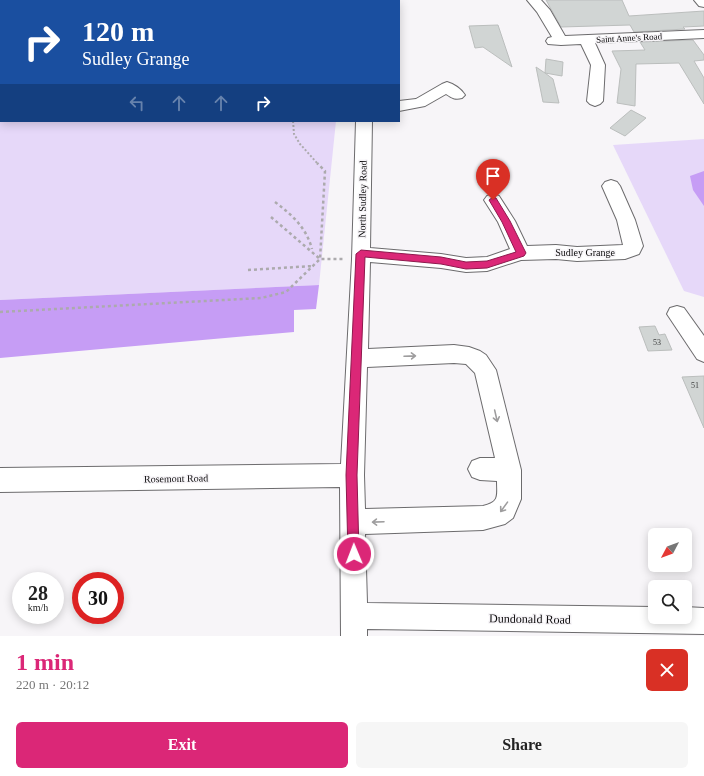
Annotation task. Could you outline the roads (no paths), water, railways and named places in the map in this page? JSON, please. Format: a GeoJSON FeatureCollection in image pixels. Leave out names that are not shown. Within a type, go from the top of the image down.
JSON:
{"type":"FeatureCollection","features":[{"type":"Feature","properties":{"kind":"street","name":"Saint Anne's Road"},"geometry":{"type":"LineString","coordinates":[[534,0],[543,10],[557,41],[704,34]]}},
{"type":"Feature","properties":{"kind":"street"},"geometry":{"type":"LineString","coordinates":[[701,0],[704,3]]}},
{"type":"Feature","properties":{"kind":"street"},"geometry":{"type":"LineString","coordinates":[[586,40],[598,65],[595,101]]}},
{"type":"Feature","properties":{"kind":"street"},"geometry":{"type":"LineString","coordinates":[[400,106],[420,103],[447,87],[457,94]]}},
{"type":"Feature","properties":{"kind":"street","name":"North Sudley Road"},"geometry":{"type":"LineString","coordinates":[[355,626],[352,475],[361,256],[364,122]]}},
{"type":"Feature","properties":{"kind":"street","name":"Sudley Grange"},"geometry":{"type":"LineString","coordinates":[[361,256],[441,260],[466,265],[487,264],[521,253],[556,252],[576,254],[625,252],[632,249],[634,246],[611,186]]}},
{"type":"Feature","properties":{"kind":"street"},"geometry":{"type":"LineString","coordinates":[[496,197],[521,253]]}},
{"type":"Feature","properties":{"kind":"street"},"geometry":{"type":"LineString","coordinates":[[677,314],[704,353]]}},
{"type":"Feature","properties":{"kind":"street"},"geometry":{"type":"LineString","coordinates":[[353,522],[483,518],[496,515],[504,510],[509,499],[509,470],[486,370],[476,358],[454,354],[357,358]]}},
{"type":"Feature","properties":{"kind":"street"},"geometry":{"type":"LineString","coordinates":[[480,469],[509,470]]}},
{"type":"Feature","properties":{"kind":"street","name":"Rosemont Road"},"geometry":{"type":"LineString","coordinates":[[0,480],[352,475]]}},
{"type":"Feature","properties":{"kind":"street","name":"Dundonald Road"},"geometry":{"type":"LineString","coordinates":[[355,626],[650,628],[704,621]]}}]}
